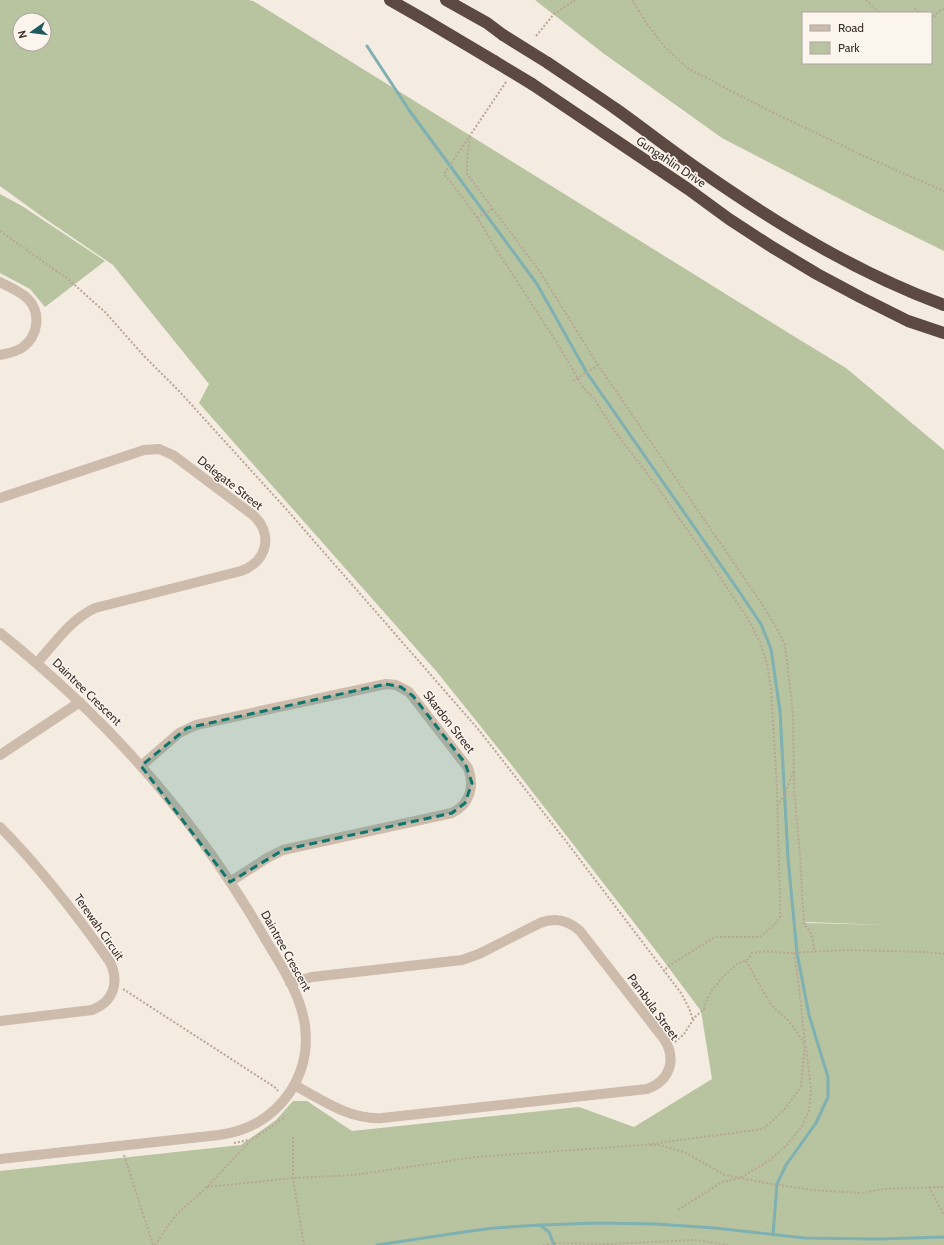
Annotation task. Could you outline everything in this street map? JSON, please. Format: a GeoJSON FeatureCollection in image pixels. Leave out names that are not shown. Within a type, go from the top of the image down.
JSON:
{"type":"FeatureCollection","features":[{"type":"Feature","properties":{"kind":"highway","name":"Gungahlin Drive"},"geometry":{"type":"LineString","coordinates":[[390,0],[532,84],[778,251],[817,274],[869,301],[908,320],[944,333]]}},
{"type":"Feature","properties":{"kind":"highway","name":"Gungahlin Drive"},"geometry":{"type":"LineString","coordinates":[[446,0],[487,23],[503,35],[548,63],[616,109],[701,171],[785,226],[860,268],[919,296],[944,305]]}},
{"type":"Feature","properties":{"kind":"street"},"geometry":{"type":"LineString","coordinates":[[0,282],[20,293],[29,300],[34,309],[36,320],[33,335],[27,344],[18,350],[0,355]]}},
{"type":"Feature","properties":{"kind":"street","name":"Delegate Street"},"geometry":{"type":"LineString","coordinates":[[0,498],[144,450],[159,449],[169,452],[253,515],[260,523],[264,533],[265,544],[262,554],[251,567],[241,571],[95,608],[72,623],[37,663]]}},
{"type":"Feature","properties":{"kind":"street","name":"Daintree Crescent"},"geometry":{"type":"LineString","coordinates":[[0,633],[37,663],[80,702],[141,766],[179,811],[230,882],[260,930],[290,983],[300,1005],[306,1035],[305,1056],[302,1066],[287,1097],[267,1116],[240,1131],[219,1135],[0,1159]]}},
{"type":"Feature","properties":{"kind":"street","name":"Skardon Street"},"geometry":{"type":"LineString","coordinates":[[141,766],[179,733],[196,725],[391,684],[401,687],[409,692],[468,768],[472,783],[470,794],[468,799],[461,807],[452,813],[283,850],[267,858],[230,882]]}},
{"type":"Feature","properties":{"kind":"street"},"geometry":{"type":"LineString","coordinates":[[0,755],[80,702]]}},
{"type":"Feature","properties":{"kind":"street","name":"Terewah Circuit"},"geometry":{"type":"LineString","coordinates":[[0,827],[49,881],[90,934],[112,967],[115,977],[115,984]]}},
{"type":"Feature","properties":{"kind":"street","name":"Pambula Street"},"geometry":{"type":"LineString","coordinates":[[290,983],[312,976],[462,960],[479,954],[540,923],[550,920],[561,920],[572,924],[580,932],[664,1039],[670,1053],[670,1064],[667,1074],[657,1085],[647,1090],[382,1118],[365,1118],[348,1113],[294,1085]]}},
{"type":"Feature","properties":{"kind":"street"},"geometry":{"type":"LineString","coordinates":[[0,1020],[92,1010],[106,1002],[112,993],[115,984]]}},
{"type":"Feature","properties":{"kind":"path"},"geometry":{"type":"LineString","coordinates":[[536,36],[554,14],[575,0]]}},
{"type":"Feature","properties":{"kind":"path"},"geometry":{"type":"LineString","coordinates":[[632,0],[647,24],[665,47],[687,68],[774,113],[864,156],[944,191]]}},
{"type":"Feature","properties":{"kind":"path"},"geometry":{"type":"LineString","coordinates":[[866,0],[879,12]]}},
{"type":"Feature","properties":{"kind":"path"},"geometry":{"type":"LineString","coordinates":[[932,19],[939,11],[944,9]]}},
{"type":"Feature","properties":{"kind":"path"},"geometry":{"type":"LineString","coordinates":[[509,78],[444,174],[477,218],[579,377],[584,389],[593,397],[616,433],[652,480],[748,619],[760,642],[767,663],[771,689],[777,806],[780,917],[775,924],[760,937],[715,937],[667,967],[664,972]]}},
{"type":"Feature","properties":{"kind":"path"},"geometry":{"type":"LineString","coordinates":[[470,135],[467,174],[540,272],[599,365],[760,601],[785,645],[793,714],[794,769],[804,924],[808,928],[812,939],[814,952]]}},
{"type":"Feature","properties":{"kind":"path"},"geometry":{"type":"LineString","coordinates":[[477,218],[492,209]]}},
{"type":"Feature","properties":{"kind":"path"},"geometry":{"type":"LineString","coordinates":[[0,232],[68,279],[106,313],[247,466],[394,632],[478,729],[566,840],[681,993],[689,1008],[693,1020]]}},
{"type":"Feature","properties":{"kind":"path"},"geometry":{"type":"LineString","coordinates":[[572,381],[599,365]]}},
{"type":"Feature","properties":{"kind":"path"},"geometry":{"type":"LineString","coordinates":[[777,806],[785,794],[794,769]]}},
{"type":"Feature","properties":{"kind":"path"},"geometry":{"type":"LineString","coordinates":[[669,1048],[684,1034],[693,1020],[704,1009],[707,998],[721,979],[738,963],[746,961],[752,953],[767,951],[794,953],[849,950],[927,952],[944,954]]}},
{"type":"Feature","properties":{"kind":"path"},"geometry":{"type":"LineString","coordinates":[[678,1210],[722,1182],[740,1178],[770,1160],[787,1145],[802,1126],[809,1111],[811,1090],[794,953]]}},
{"type":"Feature","properties":{"kind":"path"},"geometry":{"type":"LineString","coordinates":[[207,1187],[293,1178],[354,1175],[476,1157],[643,1145],[763,1129],[783,1111],[801,1087],[805,1044],[788,1020],[771,1005],[746,961]]}},
{"type":"Feature","properties":{"kind":"path"},"geometry":{"type":"LineString","coordinates":[[115,984],[276,1088],[287,1097]]}},
{"type":"Feature","properties":{"kind":"path"},"geometry":{"type":"LineString","coordinates":[[154,1245],[166,1226],[177,1214],[207,1187],[251,1140],[282,1119],[285,1115]]}},
{"type":"Feature","properties":{"kind":"path"},"geometry":{"type":"LineString","coordinates":[[293,1137],[293,1178],[304,1245]]}},
{"type":"Feature","properties":{"kind":"path"},"geometry":{"type":"LineString","coordinates":[[124,1145],[124,1156],[154,1245]]}},
{"type":"Feature","properties":{"kind":"path"},"geometry":{"type":"LineString","coordinates":[[643,1145],[660,1145],[686,1152],[725,1175],[813,1190],[860,1193],[884,1189],[944,1186]]}},
{"type":"Feature","properties":{"kind":"path"},"geometry":{"type":"LineString","coordinates":[[929,1187],[944,1215]]}},
{"type":"Feature","properties":{"kind":"path"},"geometry":{"type":"LineString","coordinates":[[543,1245],[554,1242],[609,1244],[696,1240],[728,1245]]}},
{"type":"Feature","properties":{"kind":"highlighted area"},"geometry":{"type":"Polygon","coordinates":[[[386,684],[401,687],[413,696],[465,763],[472,783],[465,803],[452,813],[283,850],[230,882],[141,766],[187,728],[386,684]]]}},
{"type":"Feature","properties":{"kind":"green space"},"geometry":{"type":"Polygon","coordinates":[[[0,0],[253,1],[846,368],[944,450],[944,1245],[0,1245],[0,1171],[241,1145],[276,1120],[293,1101],[307,1101],[352,1131],[579,1107],[634,1127],[712,1079],[701,1011],[660,956],[510,763],[437,672],[199,403],[209,384],[113,265],[0,186],[0,0]],[[806,922],[806,923],[886,925],[806,922]]]}},
{"type":"Feature","properties":{"kind":"green space"},"geometry":{"type":"Polygon","coordinates":[[[535,0],[944,0],[944,251],[722,138],[603,53],[535,0]]]}},
{"type":"Feature","properties":{"kind":"green space"},"geometry":{"type":"Polygon","coordinates":[[[0,194],[22,206],[105,261],[45,307],[30,289],[0,273],[0,194]]]}},
{"type":"Feature","properties":{"kind":"waterway"},"geometry":{"type":"LineString","coordinates":[[367,46],[409,110],[537,284],[587,373],[761,624],[771,649],[780,711],[788,858],[797,953],[809,1015],[828,1077],[828,1097],[816,1123],[786,1165],[777,1184],[773,1235]]}},
{"type":"Feature","properties":{"kind":"waterway"},"geometry":{"type":"LineString","coordinates":[[377,1245],[494,1228],[597,1223],[655,1224],[715,1228],[805,1238],[879,1239],[944,1237]]}},
{"type":"Feature","properties":{"kind":"waterway"},"geometry":{"type":"LineString","coordinates":[[540,1225],[549,1232],[554,1245]]}}]}
